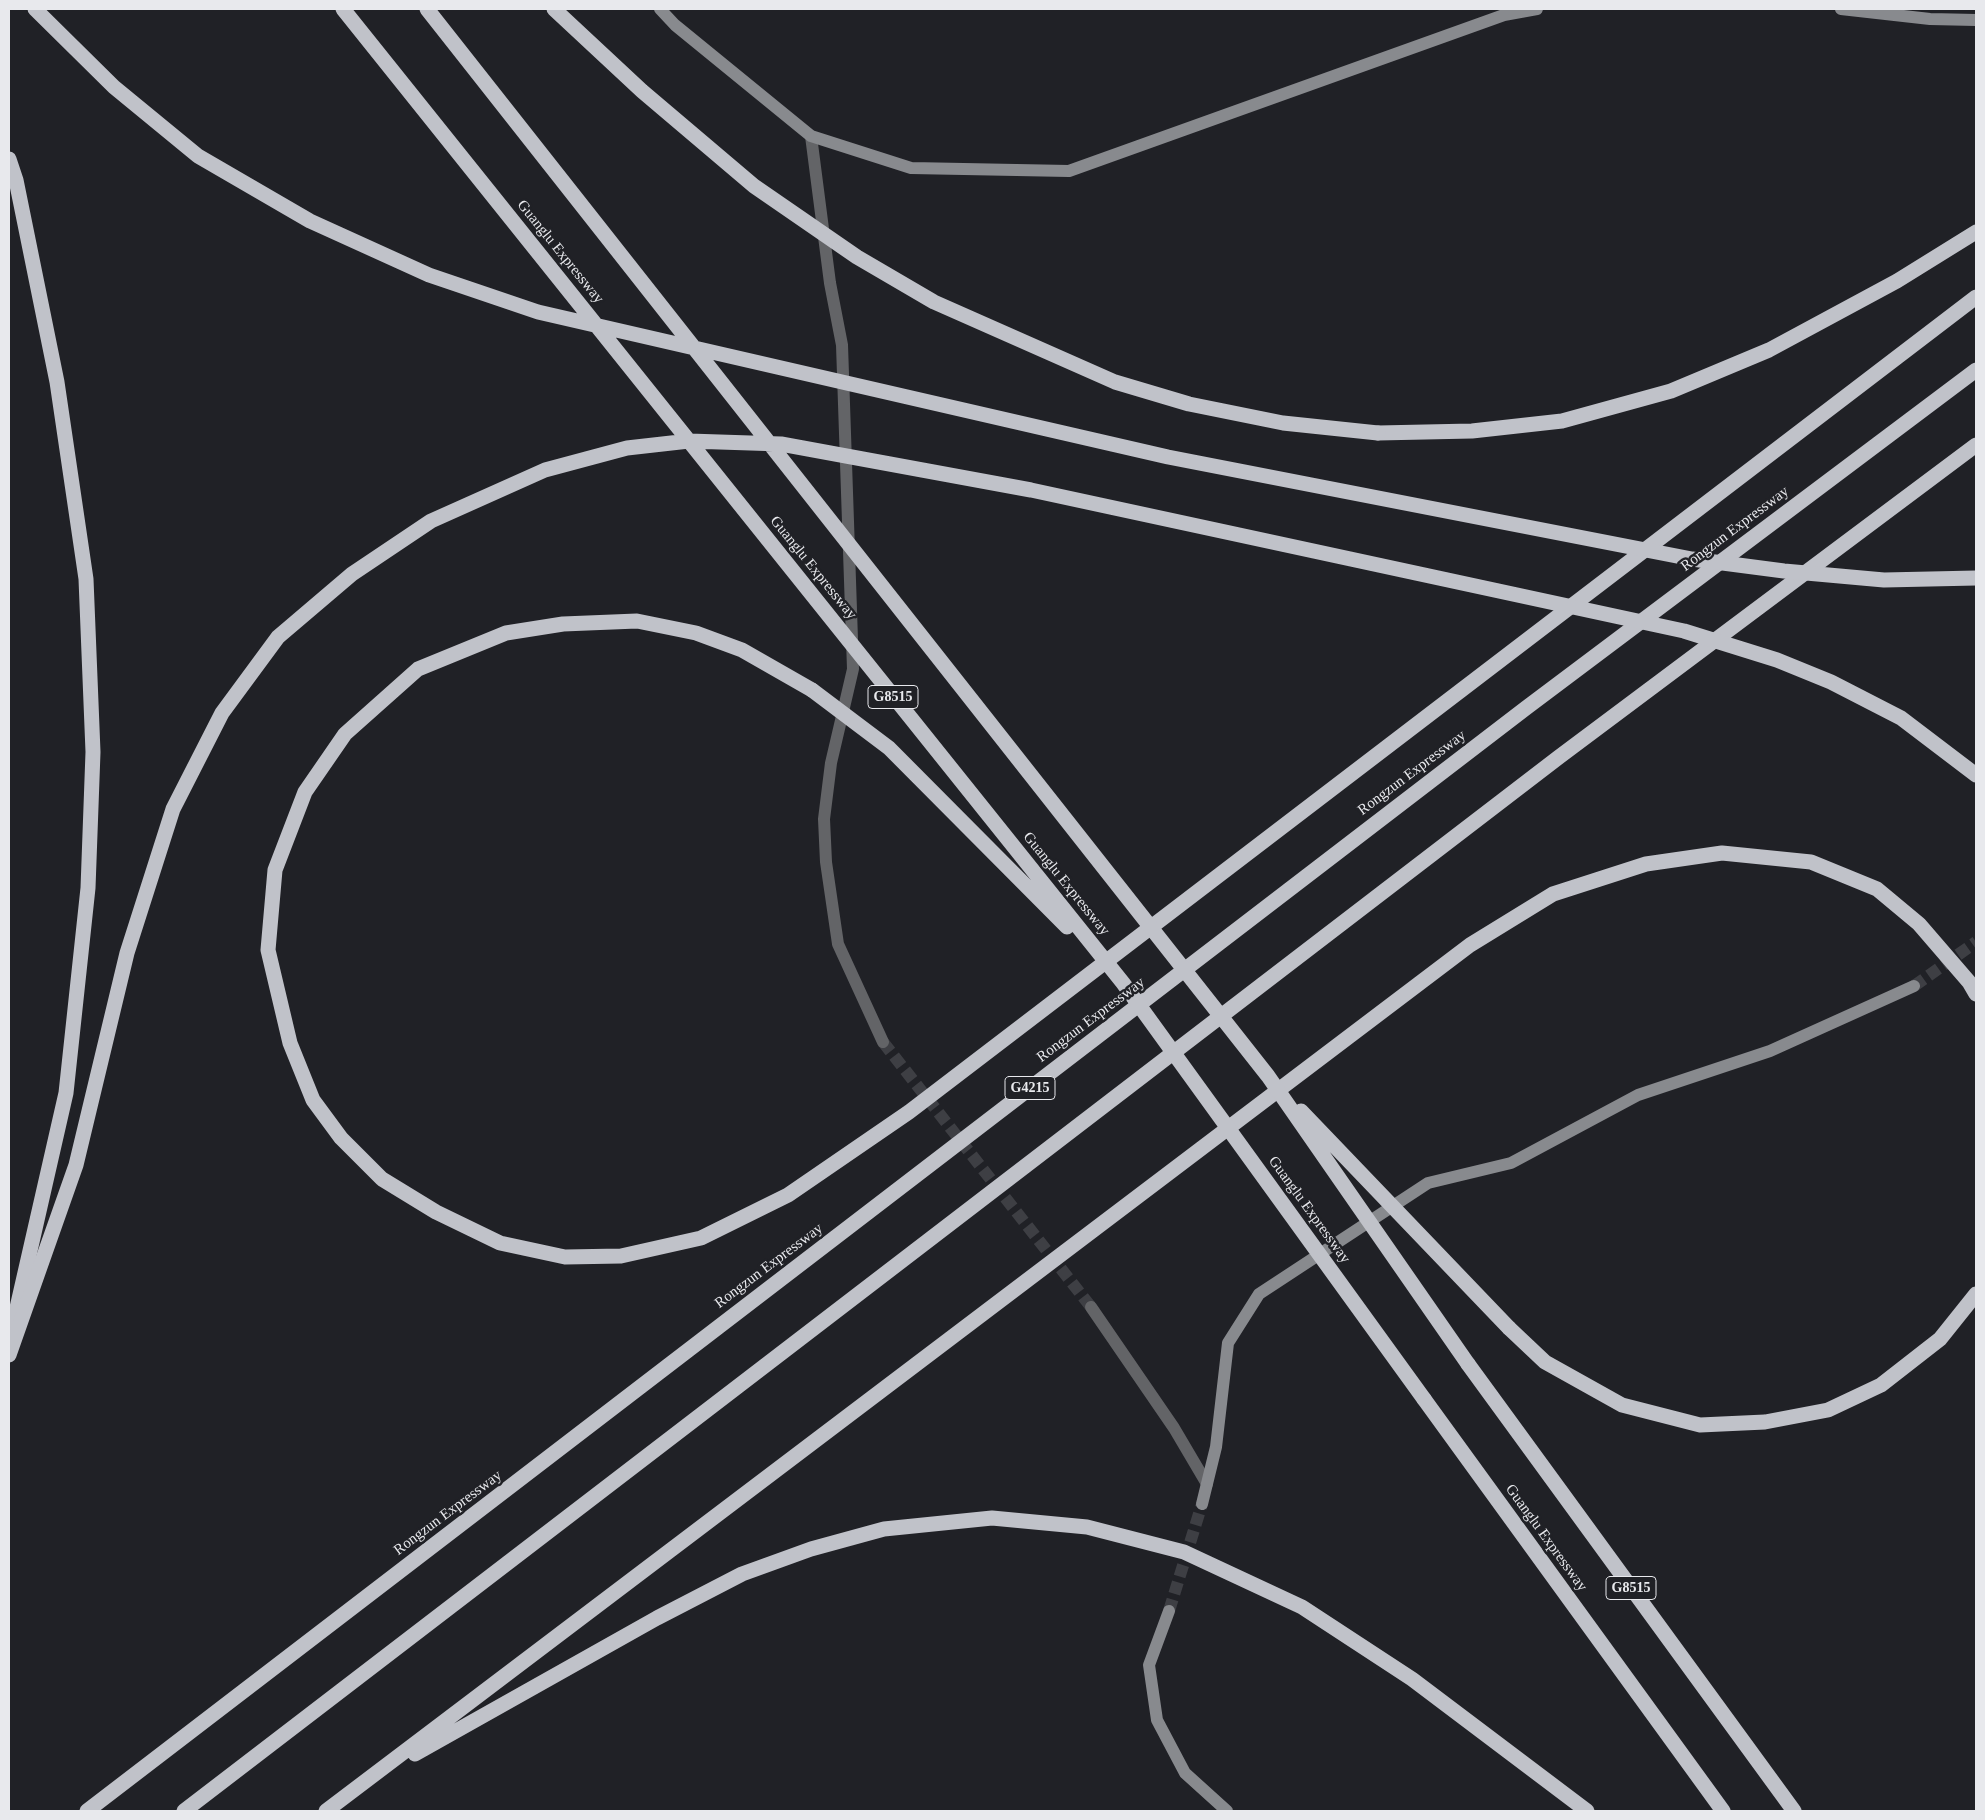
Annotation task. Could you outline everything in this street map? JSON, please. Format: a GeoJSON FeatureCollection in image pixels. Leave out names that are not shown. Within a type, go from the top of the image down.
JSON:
{"type":"FeatureCollection","features":[{"type":"Feature","properties":{"kind":"highway"},"geometry":{"type":"LineString","coordinates":[[35,9],[114,88],[198,156],[310,221],[429,275],[538,312],[1168,457],[1692,559],[1784,571],[1884,580],[1976,578]]}},
{"type":"Feature","properties":{"kind":"highway","name":"Guanglu Expressway"},"geometry":{"type":"LineString","coordinates":[[343,9],[1123,983],[1723,1811]]}},
{"type":"Feature","properties":{"kind":"highway","name":"G8515"},"geometry":{"type":"LineString","coordinates":[[427,9],[1268,1076],[1468,1364],[1794,1811]]}},
{"type":"Feature","properties":{"kind":"highway"},"geometry":{"type":"LineString","coordinates":[[554,9],[642,91],[754,186],[857,257],[934,302],[1043,351],[1134,387],[1189,404],[1283,423],[1378,433],[1472,431],[1562,421],[1672,391],[1769,350],[1897,280],[1976,232]]}},
{"type":"Feature","properties":{"kind":"highway"},"geometry":{"type":"LineString","coordinates":[[9,158],[16,180],[57,382],[86,580],[93,752],[88,888],[66,1093],[9,1342]]}},
{"type":"Feature","properties":{"kind":"highway"},"geometry":{"type":"LineString","coordinates":[[1123,983],[889,748],[812,690],[742,650],[696,633],[637,622],[563,624],[506,633],[418,669],[345,734],[305,792],[275,870],[268,950],[290,1043],[313,1100],[341,1138],[382,1179],[436,1212],[500,1244],[565,1257],[621,1256],[702,1238],[788,1195],[909,1112],[1976,297]]}},
{"type":"Feature","properties":{"kind":"highway","name":"Rongzun Expressway"},"geometry":{"type":"LineString","coordinates":[[87,1811],[1518,714],[1976,370]]}},
{"type":"Feature","properties":{"kind":"highway"},"geometry":{"type":"LineString","coordinates":[[9,1355],[76,1165],[127,953],[173,809],[222,713],[278,637],[352,574],[431,520],[545,470],[627,448],[688,441],[781,444],[1031,490],[1684,631],[1776,660],[1831,682],[1901,718],[1976,775]]}},
{"type":"Feature","properties":{"kind":"highway"},"geometry":{"type":"LineString","coordinates":[[184,1811],[1544,769],[1976,444]]}},
{"type":"Feature","properties":{"kind":"highway"},"geometry":{"type":"LineString","coordinates":[[326,1811],[1470,945],[1553,894],[1646,864],[1722,853],[1811,862],[1877,889],[1919,924],[1976,994]]}},
{"type":"Feature","properties":{"kind":"highway"},"geometry":{"type":"LineString","coordinates":[[1268,1076],[1509,1328],[1545,1362],[1622,1405],[1700,1425],[1765,1422],[1828,1410],[1881,1386],[1940,1340],[1976,1294]]}},
{"type":"Feature","properties":{"kind":"highway"},"geometry":{"type":"LineString","coordinates":[[365,1782],[649,1623],[742,1574],[811,1549],[884,1529],[992,1518],[1087,1527],[1184,1552],[1302,1607],[1412,1679],[1587,1811]]}},
{"type":"Feature","properties":{"kind":"street"},"geometry":{"type":"LineString","coordinates":[[660,9],[675,25],[810,136],[911,168],[1069,171],[1504,15],[1538,9]]}},
{"type":"Feature","properties":{"kind":"street"},"geometry":{"type":"LineString","coordinates":[[1841,9],[1930,19],[1976,20]]}},
{"type":"Feature","properties":{"kind":"street"},"geometry":{"type":"LineString","coordinates":[[810,136],[830,283],[842,345],[853,668],[831,763],[824,819],[826,862],[838,944],[883,1042]]}},
{"type":"Feature","properties":{"kind":"street"},"geometry":{"type":"LineString","coordinates":[[1202,1504],[1216,1447],[1228,1342],[1259,1294],[1428,1183],[1511,1163],[1638,1095],[1770,1051],[1914,986]]}},
{"type":"Feature","properties":{"kind":"street"},"geometry":{"type":"LineString","coordinates":[[1091,1307],[1174,1428],[1207,1484]]}},
{"type":"Feature","properties":{"kind":"street"},"geometry":{"type":"LineString","coordinates":[[1169,1611],[1149,1665],[1157,1720],[1185,1773],[1227,1811]]}},
{"type":"Feature","properties":{"kind":"tunnel"},"geometry":{"type":"LineString","coordinates":[[1914,986],[1976,942]]}},
{"type":"Feature","properties":{"kind":"tunnel"},"geometry":{"type":"LineString","coordinates":[[883,1042],[1091,1307]]}},
{"type":"Feature","properties":{"kind":"tunnel"},"geometry":{"type":"LineString","coordinates":[[1169,1611],[1202,1504]]}}]}
